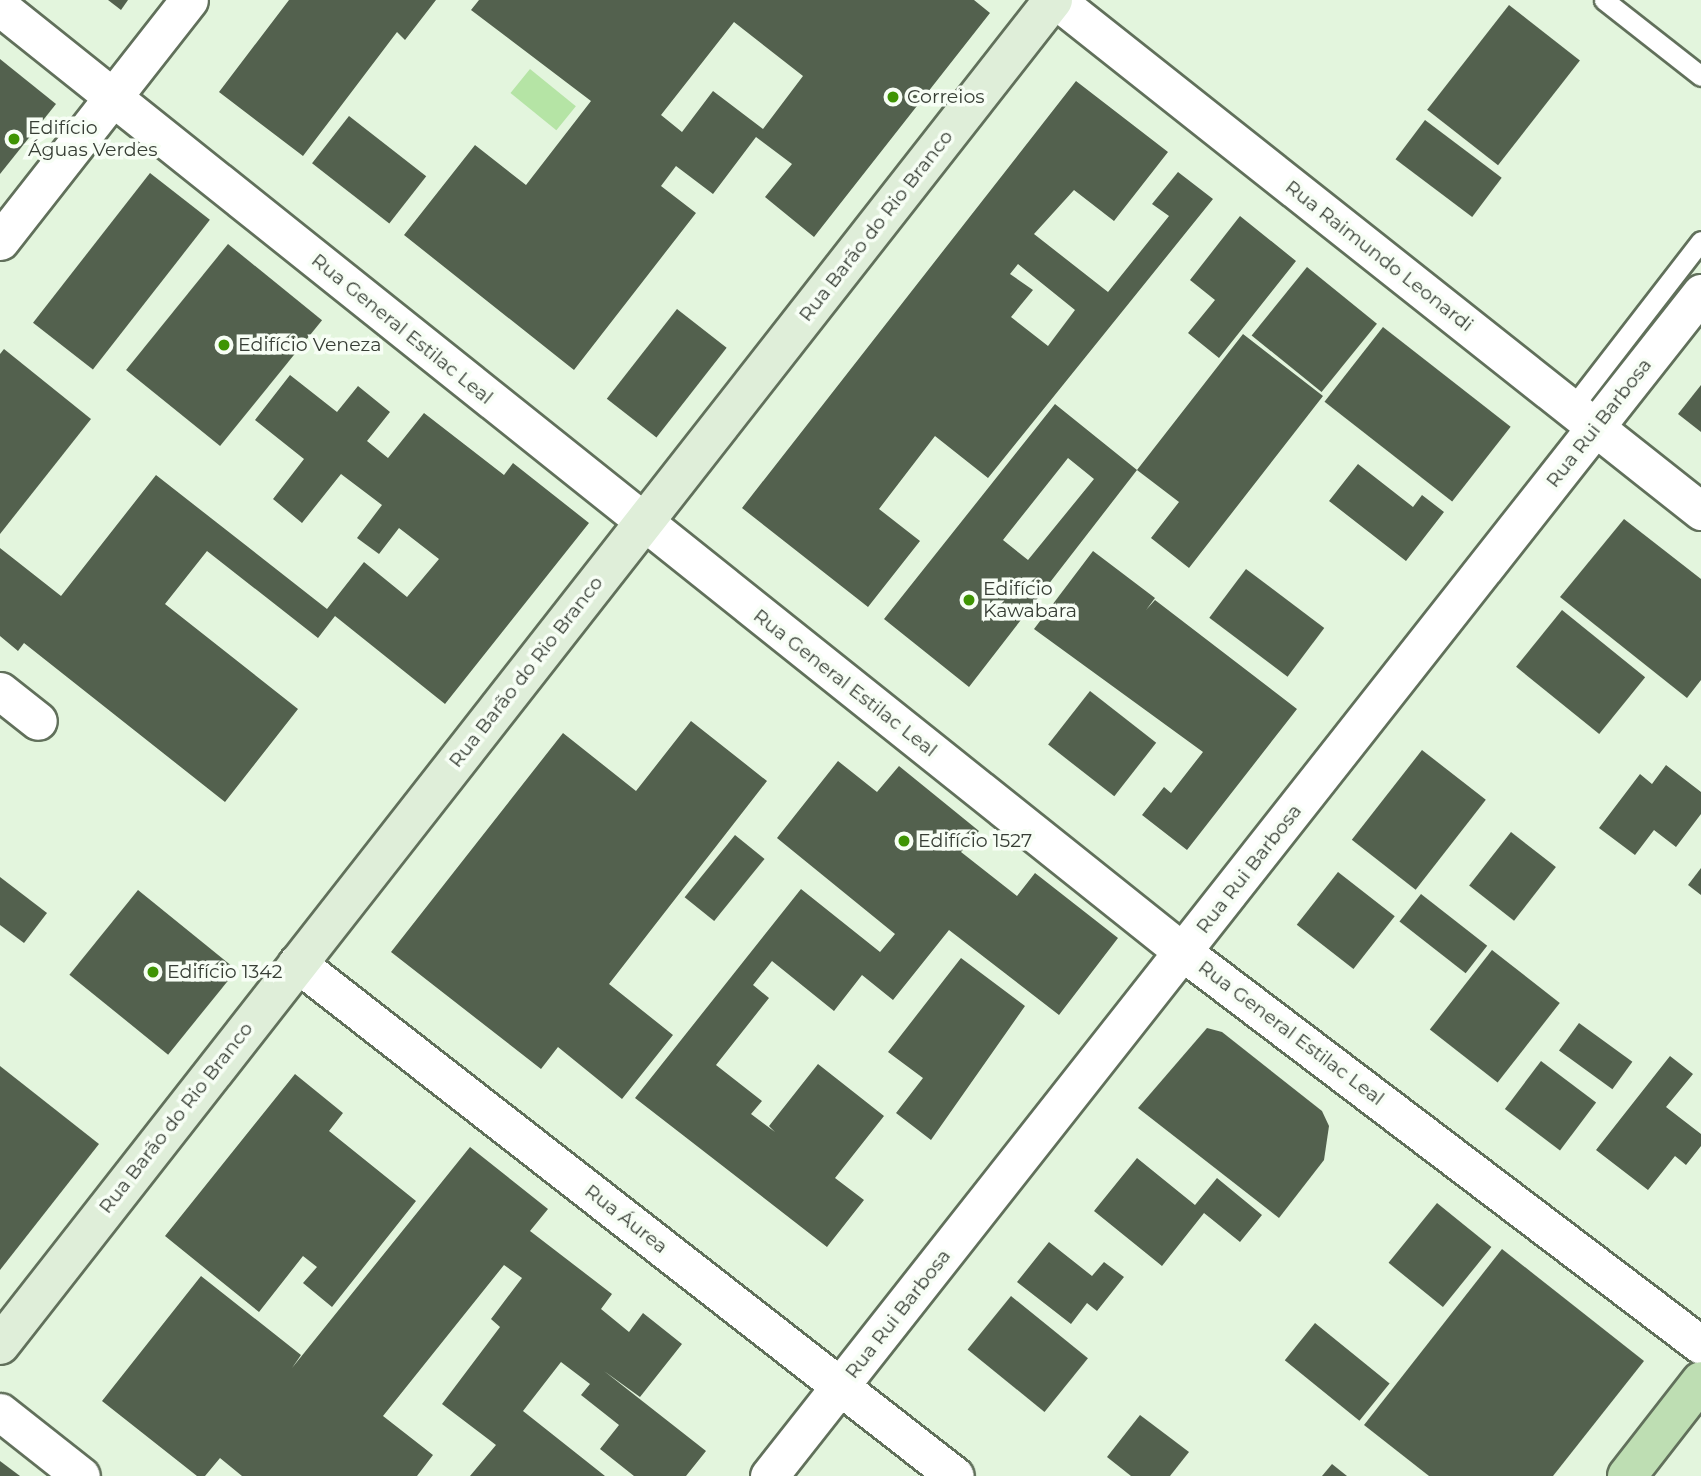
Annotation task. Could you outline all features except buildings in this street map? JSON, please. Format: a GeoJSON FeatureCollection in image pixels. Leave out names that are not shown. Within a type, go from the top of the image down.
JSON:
{"type":"FeatureCollection","features":[{"type":"Feature","properties":{"kind":"main road"},"geometry":{"type":"LineString","coordinates":[[1627,1476],[1701,1381]]}},
{"type":"Feature","properties":{"kind":"street"},"geometry":{"type":"LineString","coordinates":[[0,242],[189,0]]}},
{"type":"Feature","properties":{"kind":"street","name":"Rua Raimundo Leonardi"},"geometry":{"type":"LineString","coordinates":[[1055,0],[1701,511]]}},
{"type":"Feature","properties":{"kind":"street","name":"Rua Barão do Rio Branco"},"geometry":{"type":"LineString","coordinates":[[0,1345],[1055,0]]}},
{"type":"Feature","properties":{"kind":"street","name":"Rua General Estilac Leal"},"geometry":{"type":"LineString","coordinates":[[0,7],[1184,952],[1701,1345]]}},
{"type":"Feature","properties":{"kind":"street","name":"Rua Rui Barbosa"},"geometry":{"type":"LineString","coordinates":[[769,1476],[1184,952],[1583,418],[1701,293]]}},
{"type":"Feature","properties":{"kind":"street"},"geometry":{"type":"LineString","coordinates":[[0,691],[38,720]]}},
{"type":"Feature","properties":{"kind":"street","name":"Rua Áurea"},"geometry":{"type":"LineString","coordinates":[[298,963],[955,1476]]}},
{"type":"Feature","properties":{"kind":"street"},"geometry":{"type":"LineString","coordinates":[[0,1412],[81,1476]]}},
{"type":"Feature","properties":{"kind":"lane"},"geometry":{"type":"LineString","coordinates":[[1604,0],[1701,76]]}},
{"type":"Feature","properties":{"kind":"lane"},"geometry":{"type":"LineString","coordinates":[[1583,418],[1701,242]]}},
{"type":"Feature","properties":{"kind":"shaded area"},"geometry":{"type":"Polygon","coordinates":[[[530,69],[576,106],[556,130],[510,93],[530,69]]]}},
{"type":"Feature","properties":{"kind":"place","name":"Correios"},"geometry":{"type":"Point","coordinates":[893,97]}},
{"type":"Feature","properties":{"kind":"place","name":"Edifício Águas Verdes"},"geometry":{"type":"Point","coordinates":[14,139]}},
{"type":"Feature","properties":{"kind":"place","name":"Edifício Veneza"},"geometry":{"type":"Point","coordinates":[224,345]}},
{"type":"Feature","properties":{"kind":"place","name":"Edifício Kawabara"},"geometry":{"type":"Point","coordinates":[969,600]}},
{"type":"Feature","properties":{"kind":"place","name":"Edifício 1527"},"geometry":{"type":"Point","coordinates":[904,841]}},
{"type":"Feature","properties":{"kind":"place","name":"Edifício 1342"},"geometry":{"type":"Point","coordinates":[153,972]}}]}
